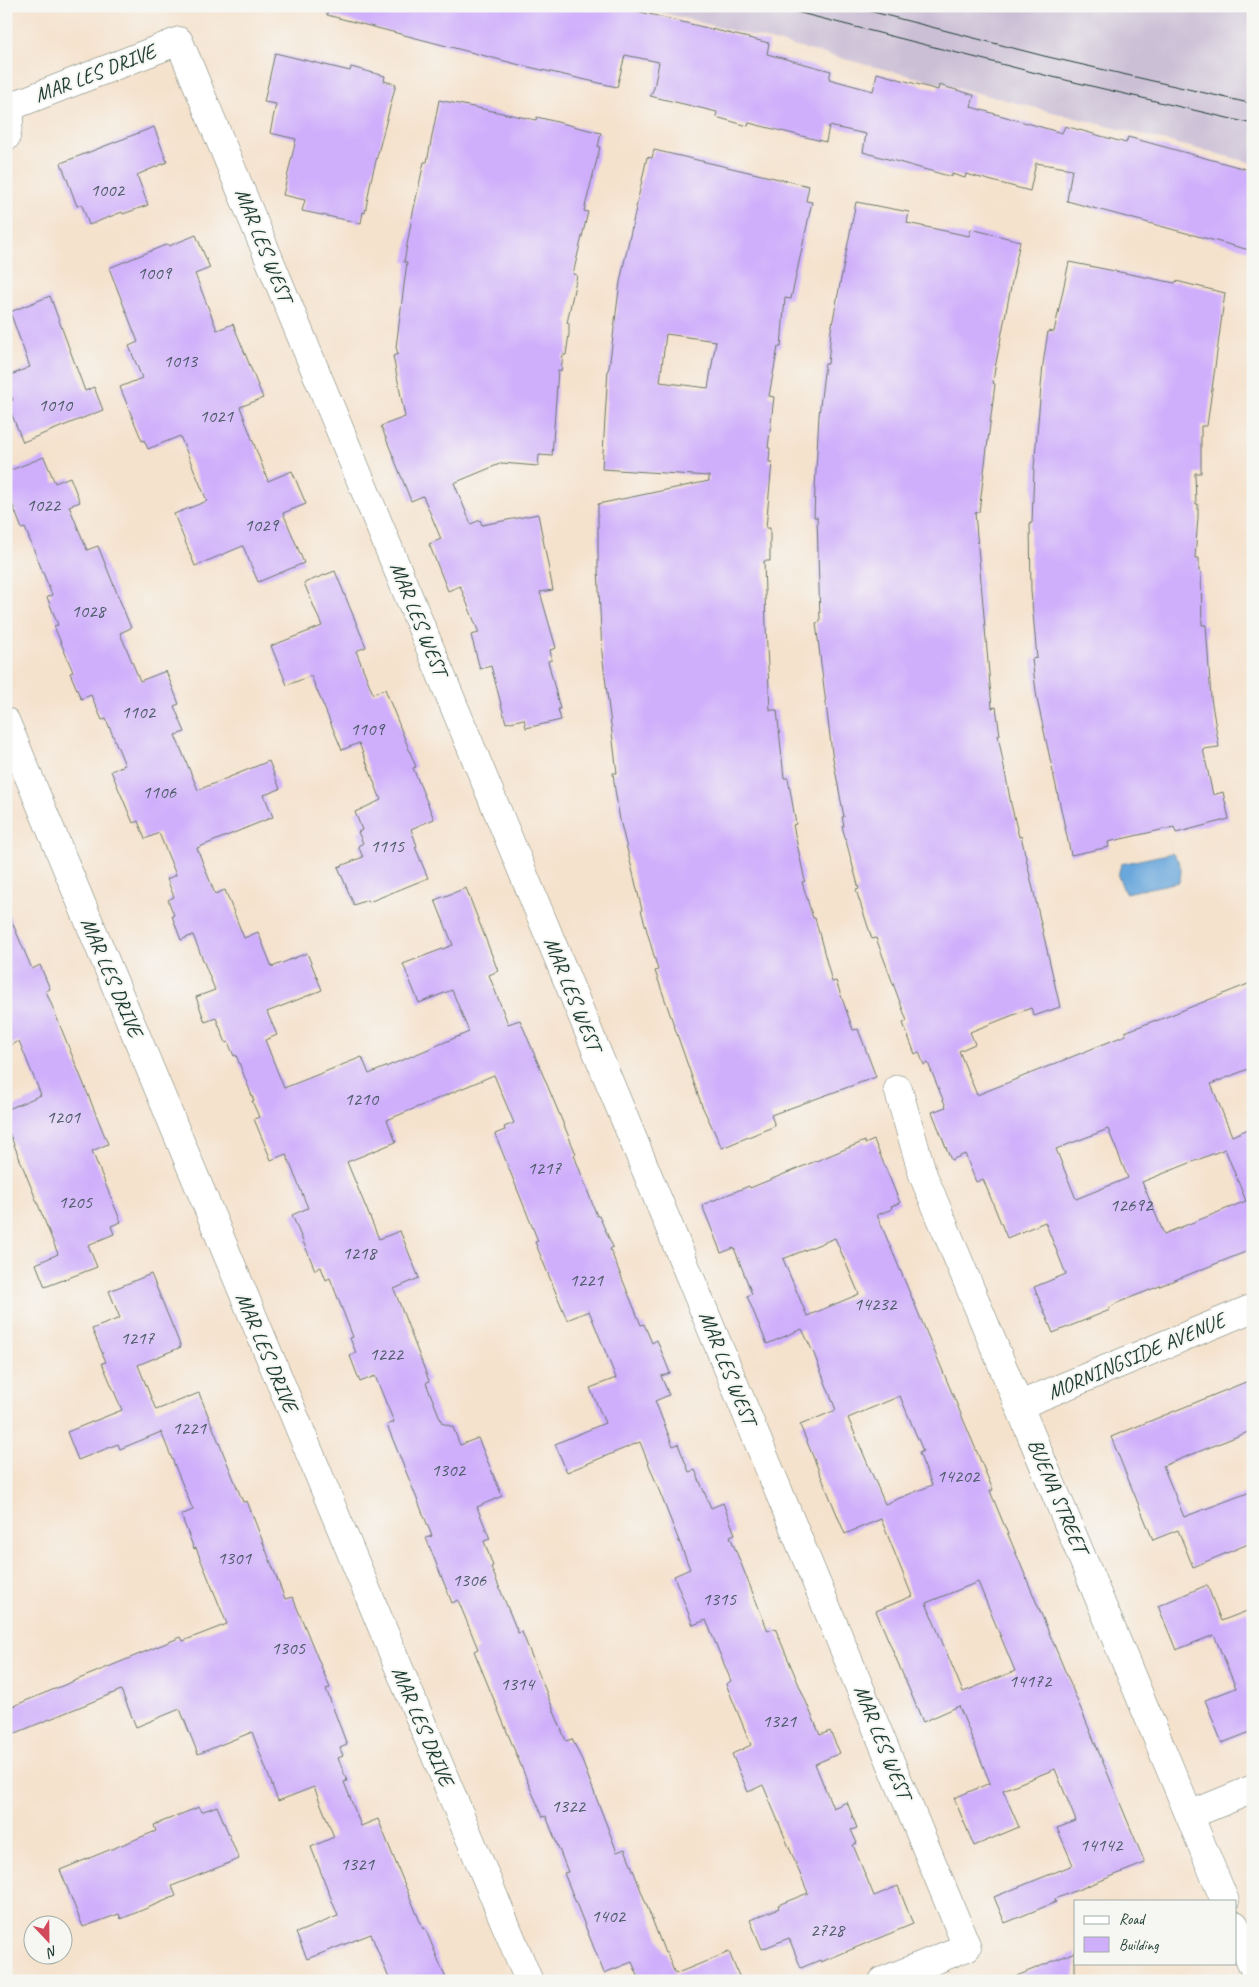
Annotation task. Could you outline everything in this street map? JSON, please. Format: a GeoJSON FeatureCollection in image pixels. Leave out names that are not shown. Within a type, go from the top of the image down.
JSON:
{"type":"FeatureCollection","features":[{"type":"Feature","properties":{"kind":"street","name":"MAR LES DRIVE"},"geometry":{"type":"LineString","coordinates":[[6,136],[12,106],[179,40]]}},
{"type":"Feature","properties":{"kind":"street","name":"MAR LES WEST"},"geometry":{"type":"LineString","coordinates":[[179,40],[967,1947],[883,1981]]}},
{"type":"Feature","properties":{"kind":"street","name":"MAR LES DRIVE"},"geometry":{"type":"LineString","coordinates":[[6,722],[528,1981]]}},
{"type":"Feature","properties":{"kind":"street","name":"BUENA STREET"},"geometry":{"type":"LineString","coordinates":[[898,1089],[923,1175],[1225,1900]]}},
{"type":"Feature","properties":{"kind":"street","name":"MORNINGSIDE AVENUE"},"geometry":{"type":"LineString","coordinates":[[1020,1405],[1253,1308]]}},
{"type":"Feature","properties":{"kind":"street"},"geometry":{"type":"LineString","coordinates":[[1190,1815],[1253,1788]]}},
{"type":"Feature","properties":{"kind":"street"},"geometry":{"type":"LineString","coordinates":[[1236,1927],[1253,1967]]}},
{"type":"Feature","properties":{"kind":"shaded area"},"geometry":{"type":"Polygon","coordinates":[[[636,6],[1226,6],[1253,13],[1253,163],[636,6]]]}},
{"type":"Feature","properties":{"kind":"water"},"geometry":{"type":"Polygon","coordinates":[[[1172,853],[1180,866],[1179,882],[1125,893],[1118,876],[1121,864],[1172,853]]]}},
{"type":"Feature","properties":{"kind":"building"},"geometry":{"type":"Polygon","coordinates":[[[328,6],[616,6],[769,43],[767,54],[831,71],[829,79],[873,91],[877,73],[938,90],[939,85],[974,95],[971,107],[1062,133],[1065,126],[1126,143],[1128,137],[1253,171],[1253,251],[1067,201],[1072,169],[1036,163],[1030,191],[966,174],[965,178],[952,174],[952,177],[863,152],[866,134],[829,126],[826,142],[749,123],[748,126],[716,117],[717,112],[650,96],[654,88],[659,62],[625,55],[617,87],[520,65],[327,15],[328,6]]]}},
{"type":"Feature","properties":{"kind":"building"},"geometry":{"type":"Polygon","coordinates":[[[275,53],[350,71],[351,67],[385,76],[384,81],[396,84],[361,223],[302,211],[305,200],[283,195],[296,139],[270,133],[276,104],[264,102],[275,53]]]}},
{"type":"Feature","properties":{"kind":"building"},"geometry":{"type":"Polygon","coordinates":[[[439,100],[536,120],[537,117],[601,133],[598,147],[600,147],[584,211],[588,212],[573,274],[577,275],[567,323],[569,323],[569,334],[566,355],[563,355],[561,371],[558,370],[552,456],[539,455],[538,466],[502,463],[454,483],[471,524],[480,520],[482,525],[538,514],[553,590],[540,592],[556,648],[550,650],[552,660],[548,661],[561,720],[526,728],[524,719],[506,723],[491,666],[480,669],[471,635],[479,633],[460,586],[448,591],[429,544],[441,539],[423,496],[411,501],[381,426],[405,417],[393,356],[398,354],[396,347],[407,262],[404,262],[412,217],[424,162],[427,162],[439,100]]]}},
{"type":"Feature","properties":{"kind":"building"},"geometry":{"type":"Polygon","coordinates":[[[154,127],[167,162],[137,175],[148,205],[123,214],[122,212],[89,225],[82,205],[77,206],[61,163],[154,127]]]}},
{"type":"Feature","properties":{"kind":"building"},"geometry":{"type":"Polygon","coordinates":[[[654,150],[809,186],[806,201],[812,202],[791,299],[785,298],[781,347],[778,347],[769,396],[774,397],[768,448],[770,448],[769,462],[772,462],[766,528],[770,528],[770,561],[764,561],[770,710],[777,710],[784,778],[788,778],[796,824],[793,825],[805,881],[802,882],[813,918],[815,918],[832,982],[836,981],[853,1030],[858,1029],[876,1077],[771,1115],[775,1126],[722,1148],[702,1106],[655,971],[658,970],[641,910],[615,790],[613,773],[617,773],[602,653],[598,568],[598,504],[709,481],[709,476],[602,469],[608,369],[620,282],[647,157],[652,158],[654,150]],[[666,334],[660,382],[708,388],[716,341],[666,334]]]}},
{"type":"Feature","properties":{"kind":"building"},"geometry":{"type":"Polygon","coordinates":[[[856,202],[909,212],[907,223],[969,236],[971,229],[1020,241],[995,368],[993,383],[995,384],[979,512],[975,513],[992,708],[996,707],[1000,735],[998,735],[1011,804],[1019,837],[1021,836],[1060,1007],[1034,1016],[1031,1008],[970,1032],[975,1044],[959,1051],[977,1095],[1126,1035],[1125,1032],[1253,982],[1253,1067],[1211,1084],[1232,1136],[1253,1127],[1253,1249],[1117,1303],[1109,1308],[1110,1310],[1053,1333],[1034,1287],[1066,1274],[1045,1222],[1007,1238],[983,1179],[976,1182],[965,1154],[951,1160],[932,1112],[946,1107],[928,1063],[924,1065],[919,1052],[915,1054],[903,1023],[907,1021],[876,938],[872,939],[856,890],[859,889],[842,826],[844,826],[842,817],[844,817],[832,753],[816,623],[820,622],[817,517],[814,517],[815,489],[819,415],[825,364],[828,364],[831,330],[856,202]],[[1108,1129],[1056,1149],[1076,1199],[1128,1178],[1108,1129]],[[1225,1149],[1142,1182],[1164,1234],[1246,1201],[1225,1149]]]}},
{"type":"Feature","properties":{"kind":"building"},"geometry":{"type":"Polygon","coordinates":[[[196,235],[210,268],[195,274],[217,330],[233,324],[263,398],[240,407],[268,481],[292,471],[306,504],[283,513],[304,563],[258,582],[243,546],[195,566],[174,514],[207,501],[180,436],[148,449],[144,440],[142,441],[120,387],[142,378],[129,346],[138,342],[109,268],[168,244],[169,246],[196,235]]]}},
{"type":"Feature","properties":{"kind":"building"},"geometry":{"type":"Polygon","coordinates":[[[1069,262],[1175,283],[1176,281],[1225,293],[1207,426],[1201,426],[1201,473],[1195,473],[1198,517],[1195,558],[1199,558],[1199,571],[1201,572],[1202,625],[1206,625],[1211,698],[1219,747],[1203,749],[1213,795],[1223,792],[1229,819],[1176,833],[1174,827],[1108,842],[1109,847],[1071,855],[1037,699],[1032,659],[1037,658],[1031,591],[1030,523],[1032,523],[1034,468],[1043,364],[1048,331],[1054,332],[1069,262]]]}},
{"type":"Feature","properties":{"kind":"building"},"geometry":{"type":"Polygon","coordinates":[[[50,296],[85,391],[94,387],[103,410],[23,442],[7,403],[13,400],[6,383],[6,377],[30,367],[10,312],[50,296]]]}},
{"type":"Feature","properties":{"kind":"building"},"geometry":{"type":"Polygon","coordinates":[[[44,457],[55,483],[70,477],[80,502],[69,506],[87,550],[98,546],[131,628],[120,633],[140,681],[166,671],[179,704],[174,706],[185,732],[175,735],[198,790],[269,761],[280,789],[264,795],[273,817],[197,848],[215,894],[225,890],[244,938],[258,932],[272,967],[307,953],[322,990],[267,1012],[277,1035],[265,1040],[284,1088],[362,1057],[369,1074],[469,1032],[452,990],[419,1003],[403,964],[453,945],[435,900],[466,888],[498,971],[489,975],[508,1024],[520,1020],[576,1154],[574,1155],[597,1216],[599,1216],[613,1247],[610,1249],[641,1325],[644,1324],[652,1343],[657,1340],[670,1373],[661,1376],[669,1395],[655,1401],[673,1446],[678,1444],[689,1472],[695,1470],[711,1508],[723,1503],[735,1534],[730,1536],[768,1631],[775,1628],[820,1735],[830,1731],[840,1753],[815,1764],[833,1808],[847,1802],[857,1828],[851,1830],[857,1843],[853,1845],[874,1896],[898,1886],[913,1924],[821,1962],[820,1960],[801,1968],[789,1938],[762,1949],[750,1920],[779,1908],[778,1905],[808,1893],[763,1785],[748,1792],[732,1754],[751,1745],[726,1684],[731,1681],[706,1620],[693,1625],[674,1576],[690,1569],[640,1442],[567,1472],[555,1444],[605,1423],[590,1388],[616,1378],[589,1311],[567,1320],[535,1242],[538,1241],[495,1134],[505,1130],[504,1127],[514,1123],[494,1075],[387,1120],[396,1142],[347,1162],[379,1239],[400,1231],[419,1278],[394,1289],[429,1381],[426,1383],[442,1423],[453,1427],[460,1445],[478,1438],[502,1496],[477,1507],[490,1539],[484,1541],[493,1566],[491,1567],[518,1633],[522,1632],[566,1741],[572,1739],[581,1758],[617,1852],[625,1849],[675,1974],[729,1952],[741,1981],[640,1981],[632,1962],[604,1973],[564,1873],[568,1872],[546,1816],[543,1817],[528,1783],[474,1651],[478,1649],[458,1600],[452,1603],[426,1538],[432,1536],[387,1425],[394,1422],[375,1376],[360,1382],[350,1356],[356,1353],[350,1338],[353,1337],[330,1278],[326,1280],[321,1267],[315,1270],[292,1215],[308,1208],[286,1154],[271,1160],[254,1119],[259,1117],[236,1055],[234,1056],[228,1042],[226,1043],[216,1018],[205,1022],[196,997],[215,990],[193,935],[181,940],[172,916],[174,915],[168,900],[174,897],[167,879],[176,875],[159,833],[145,839],[138,821],[133,823],[111,771],[125,765],[106,719],[102,720],[91,695],[81,699],[70,673],[73,672],[54,626],[58,625],[47,597],[52,595],[25,528],[22,529],[6,488],[6,472],[44,457]]]}},
{"type":"Feature","properties":{"kind":"building"},"geometry":{"type":"Polygon","coordinates":[[[335,571],[366,647],[356,651],[373,694],[385,689],[416,767],[413,768],[434,819],[411,829],[417,846],[415,847],[428,878],[369,902],[367,900],[354,905],[338,867],[363,857],[358,846],[363,843],[358,832],[362,830],[355,812],[381,800],[359,743],[342,750],[311,676],[287,685],[271,646],[322,626],[304,583],[335,571]]]}},
{"type":"Feature","properties":{"kind":"building"},"geometry":{"type":"Polygon","coordinates":[[[6,908],[32,969],[40,965],[50,989],[46,991],[108,1144],[92,1151],[121,1222],[111,1226],[114,1234],[88,1245],[97,1267],[45,1287],[36,1264],[58,1254],[6,1125],[6,1110],[41,1095],[19,1041],[6,1047],[6,908]]]}},
{"type":"Feature","properties":{"kind":"building"},"geometry":{"type":"Polygon","coordinates":[[[874,1140],[900,1203],[891,1206],[892,1209],[877,1215],[993,1490],[990,1491],[1145,1863],[1055,1899],[1056,1902],[1005,1923],[994,1897],[1073,1865],[1057,1828],[1076,1821],[1055,1769],[1003,1790],[1019,1827],[974,1846],[954,1798],[990,1783],[959,1706],[923,1722],[876,1611],[912,1596],[881,1519],[845,1534],[800,1425],[836,1410],[814,1354],[802,1329],[767,1344],[747,1296],[752,1294],[734,1248],[721,1253],[702,1205],[749,1186],[750,1188],[865,1141],[865,1144],[874,1140]],[[835,1238],[783,1259],[807,1316],[859,1294],[835,1238]],[[900,1396],[848,1418],[885,1504],[932,1485],[919,1453],[923,1451],[900,1396]],[[978,1582],[926,1603],[963,1692],[1015,1671],[978,1582]]]}},
{"type":"Feature","properties":{"kind":"building"},"geometry":{"type":"Polygon","coordinates":[[[151,1274],[181,1347],[138,1365],[156,1410],[199,1393],[243,1502],[247,1501],[285,1599],[293,1598],[330,1688],[326,1689],[347,1745],[340,1748],[343,1756],[338,1758],[347,1781],[344,1782],[361,1826],[378,1819],[423,1929],[425,1928],[447,1981],[390,1981],[371,1934],[307,1959],[296,1933],[338,1916],[311,1847],[334,1837],[314,1787],[278,1801],[252,1732],[198,1754],[180,1709],[136,1727],[121,1690],[6,1737],[6,1709],[181,1637],[183,1641],[227,1624],[181,1515],[193,1510],[161,1432],[120,1449],[118,1444],[78,1460],[67,1432],[122,1410],[102,1363],[106,1362],[92,1329],[120,1318],[109,1291],[151,1274]]]}},
{"type":"Feature","properties":{"kind":"building"},"geometry":{"type":"Polygon","coordinates":[[[1253,1379],[1253,1430],[1163,1466],[1184,1517],[1253,1491],[1253,1542],[1193,1567],[1178,1530],[1153,1540],[1111,1437],[1253,1379]]]}},
{"type":"Feature","properties":{"kind":"building"},"geometry":{"type":"Polygon","coordinates":[[[1207,1585],[1221,1621],[1247,1611],[1253,1626],[1253,1731],[1222,1743],[1205,1700],[1236,1688],[1214,1635],[1176,1650],[1158,1606],[1207,1585]]]}},
{"type":"Feature","properties":{"kind":"building"},"geometry":{"type":"Polygon","coordinates":[[[217,1806],[239,1859],[172,1886],[176,1896],[121,1919],[119,1914],[83,1927],[60,1870],[156,1831],[154,1825],[199,1807],[201,1812],[217,1806]]]}},
{"type":"Feature","properties":{"kind":"building"},"geometry":{"type":"Polygon","coordinates":[[[1074,1952],[1075,1981],[1007,1980],[1074,1952]]]}},
{"type":"Feature","properties":{"kind":"tram line"},"geometry":{"type":"LineString","coordinates":[[773,6],[1040,74],[1253,124]]}},
{"type":"Feature","properties":{"kind":"tram line"},"geometry":{"type":"LineString","coordinates":[[850,6],[1044,56],[1253,104]]}}]}
